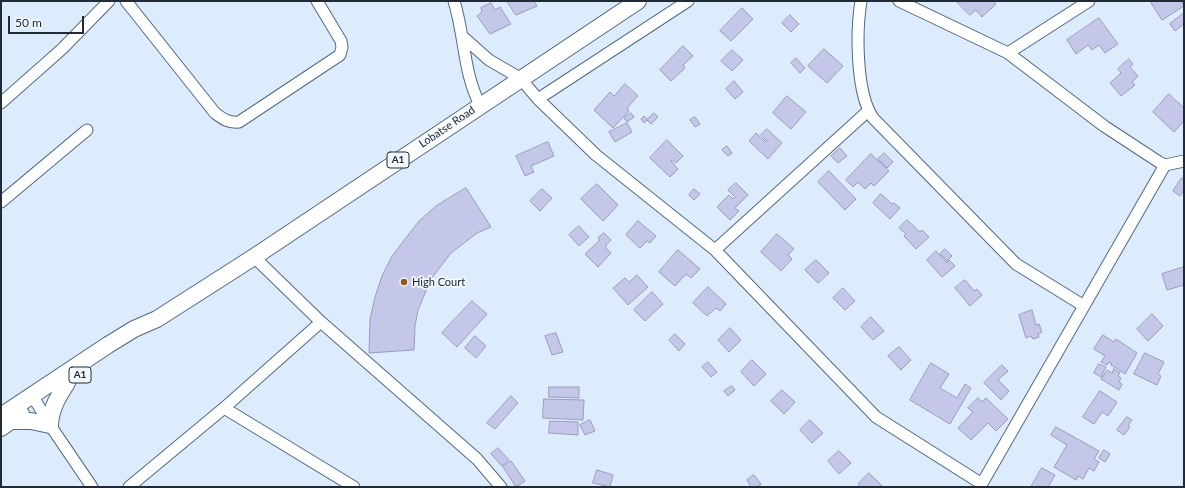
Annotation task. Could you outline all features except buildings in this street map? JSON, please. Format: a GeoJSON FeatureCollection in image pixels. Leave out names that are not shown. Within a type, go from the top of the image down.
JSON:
{"type":"FeatureCollection","features":[{"type":"Feature","properties":{"kind":"highway","name":"Lobatse Road"},"geometry":{"type":"LineString","coordinates":[[5,422],[108,345],[134,329],[157,319],[254,257],[520,78],[638,1]]}},
{"type":"Feature","properties":{"kind":"highway","name":"Lobatse Road"},"geometry":{"type":"LineString","coordinates":[[34,399],[67,383],[137,337],[157,319]]}},
{"type":"Feature","properties":{"kind":"highway"},"geometry":{"type":"LineString","coordinates":[[5,422],[31,421],[50,425],[51,413],[55,402],[67,383]]}},
{"type":"Feature","properties":{"kind":"street"},"geometry":{"type":"LineString","coordinates":[[1,102],[62,49],[109,1]]}},
{"type":"Feature","properties":{"kind":"street"},"geometry":{"type":"LineString","coordinates":[[126,1],[215,113],[222,119],[231,122],[239,122],[340,54],[342,47],[341,41],[317,1]]}},
{"type":"Feature","properties":{"kind":"street"},"geometry":{"type":"LineString","coordinates":[[454,1],[462,36],[467,70],[472,90],[480,105]]}},
{"type":"Feature","properties":{"kind":"street"},"geometry":{"type":"LineString","coordinates":[[538,99],[688,1]]}},
{"type":"Feature","properties":{"kind":"street"},"geometry":{"type":"LineString","coordinates":[[861,1],[858,17],[861,83],[863,99],[868,111],[934,182],[1016,264],[1084,306]]}},
{"type":"Feature","properties":{"kind":"street"},"geometry":{"type":"LineString","coordinates":[[898,1],[1008,53],[1104,126],[1165,165],[1184,161]]}},
{"type":"Feature","properties":{"kind":"street"},"geometry":{"type":"LineString","coordinates":[[1008,53],[1089,1]]}},
{"type":"Feature","properties":{"kind":"street"},"geometry":{"type":"LineString","coordinates":[[462,36],[489,60],[520,78],[538,99],[601,159],[714,250],[876,417],[981,485],[1165,165]]}},
{"type":"Feature","properties":{"kind":"street"},"geometry":{"type":"LineString","coordinates":[[714,250],[868,111]]}},
{"type":"Feature","properties":{"kind":"street"},"geometry":{"type":"LineString","coordinates":[[1,202],[87,130]]}},
{"type":"Feature","properties":{"kind":"street"},"geometry":{"type":"LineString","coordinates":[[254,257],[322,322],[477,459],[501,487]]}},
{"type":"Feature","properties":{"kind":"street"},"geometry":{"type":"LineString","coordinates":[[129,487],[224,408],[322,322]]}},
{"type":"Feature","properties":{"kind":"street"},"geometry":{"type":"LineString","coordinates":[[34,399],[92,487]]}},
{"type":"Feature","properties":{"kind":"street"},"geometry":{"type":"LineString","coordinates":[[224,408],[354,487]]}},
{"type":"Feature","properties":{"kind":"place","name":"High Court"},"geometry":{"type":"Point","coordinates":[404,282]}}]}
